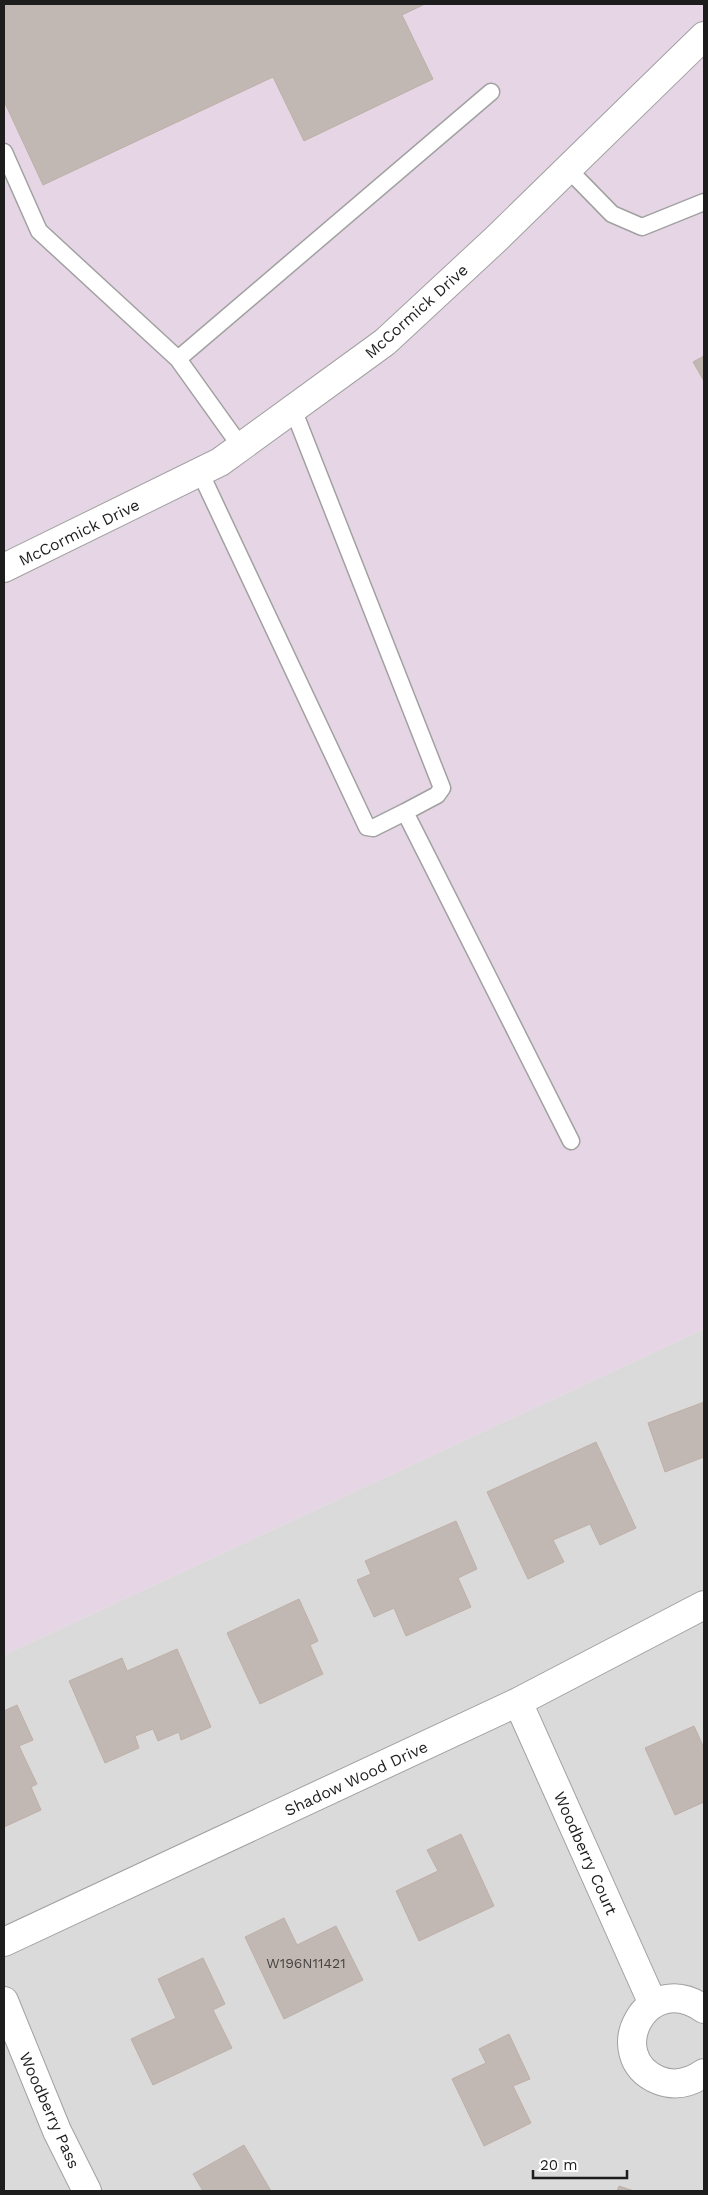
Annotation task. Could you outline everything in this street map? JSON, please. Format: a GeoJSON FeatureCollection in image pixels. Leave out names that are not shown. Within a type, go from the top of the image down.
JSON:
{"type":"FeatureCollection","features":[{"type":"Feature","properties":{"kind":"street","name":"McCormick Drive"},"geometry":{"type":"LineString","coordinates":[[4,568],[220,462],[385,342],[568,169],[704,36]]}},
{"type":"Feature","properties":{"kind":"street","name":"Shadow Wood Drive"},"geometry":{"type":"LineString","coordinates":[[4,1942],[518,1702],[704,1606]]}},
{"type":"Feature","properties":{"kind":"street","name":"Woodberry Court"},"geometry":{"type":"LineString","coordinates":[[518,1702],[653,2004]]}},
{"type":"Feature","properties":{"kind":"street"},"geometry":{"type":"LineString","coordinates":[[704,2009],[694,2002],[680,1998],[666,1998],[653,2004],[642,2013],[635,2025],[633,2047],[640,2067],[651,2077],[664,2083],[679,2084],[693,2081],[704,2073]]}},
{"type":"Feature","properties":{"kind":"street","name":"Woodberry Pass"},"geometry":{"type":"LineString","coordinates":[[4,2001],[58,2131],[87,2191]]}},
{"type":"Feature","properties":{"kind":"lane"},"geometry":{"type":"LineString","coordinates":[[178,359],[491,92]]}},
{"type":"Feature","properties":{"kind":"lane"},"geometry":{"type":"LineString","coordinates":[[4,152],[39,230],[178,359],[241,447]]}},
{"type":"Feature","properties":{"kind":"lane"},"geometry":{"type":"LineString","coordinates":[[568,169],[612,214],[642,227],[704,202]]}},
{"type":"Feature","properties":{"kind":"lane"},"geometry":{"type":"LineString","coordinates":[[200,472],[367,826],[373,828],[437,795],[442,788],[293,409]]}},
{"type":"Feature","properties":{"kind":"lane"},"geometry":{"type":"LineString","coordinates":[[404,812],[571,1141]]}},
{"type":"Feature","properties":{"kind":"shaded area"},"geometry":{"type":"Polygon","coordinates":[[[4,4],[704,4],[704,1329],[4,1655],[4,4]]]}},
{"type":"Feature","properties":{"kind":"shaded area"},"geometry":{"type":"Polygon","coordinates":[[[704,1329],[704,2191],[4,2191],[4,1655],[704,1329]]]}},
{"type":"Feature","properties":{"kind":"building"},"geometry":{"type":"Polygon","coordinates":[[[4,4],[425,4],[402,15],[433,79],[304,141],[273,77],[43,185],[4,101],[4,4]]]}},
{"type":"Feature","properties":{"kind":"building"},"geometry":{"type":"Polygon","coordinates":[[[704,356],[704,381],[693,362],[704,356]]]}},
{"type":"Feature","properties":{"kind":"building"},"geometry":{"type":"Polygon","coordinates":[[[704,1402],[704,1457],[665,1472],[648,1423],[704,1402]]]}},
{"type":"Feature","properties":{"kind":"building"},"geometry":{"type":"Polygon","coordinates":[[[596,1442],[636,1528],[600,1545],[590,1524],[553,1540],[564,1562],[528,1579],[487,1492],[596,1442]]]}},
{"type":"Feature","properties":{"kind":"building"},"geometry":{"type":"Polygon","coordinates":[[[456,1521],[477,1569],[458,1578],[471,1607],[406,1636],[394,1608],[374,1617],[357,1580],[371,1574],[365,1561],[456,1521]]]}},
{"type":"Feature","properties":{"kind":"building"},"geometry":{"type":"Polygon","coordinates":[[[299,1599],[318,1641],[310,1645],[323,1674],[260,1704],[227,1633],[299,1599]]]}},
{"type":"Feature","properties":{"kind":"building"},"geometry":{"type":"Polygon","coordinates":[[[177,1649],[211,1727],[181,1740],[179,1732],[158,1741],[153,1729],[135,1736],[139,1748],[105,1763],[69,1681],[122,1658],[127,1671],[177,1649]]]}},
{"type":"Feature","properties":{"kind":"building"},"geometry":{"type":"Polygon","coordinates":[[[17,1705],[33,1740],[19,1746],[37,1784],[31,1787],[41,1810],[4,1827],[4,1711],[17,1705]]]}},
{"type":"Feature","properties":{"kind":"building"},"geometry":{"type":"Polygon","coordinates":[[[694,1726],[704,1748],[704,1802],[675,1815],[645,1748],[694,1726]]]}},
{"type":"Feature","properties":{"kind":"building"},"geometry":{"type":"Polygon","coordinates":[[[461,1834],[494,1906],[419,1941],[396,1891],[438,1871],[427,1850],[461,1834]]]}},
{"type":"Feature","properties":{"kind":"building"},"geometry":{"type":"Polygon","coordinates":[[[284,1918],[297,1945],[336,1926],[363,1980],[284,2019],[245,1937],[284,1918]]]}},
{"type":"Feature","properties":{"kind":"building"},"geometry":{"type":"Polygon","coordinates":[[[203,1958],[225,2004],[213,2010],[232,2048],[153,2085],[131,2039],[176,2018],[158,1979],[203,1958]]]}},
{"type":"Feature","properties":{"kind":"building"},"geometry":{"type":"Polygon","coordinates":[[[509,2034],[530,2079],[513,2086],[531,2123],[484,2146],[452,2079],[486,2063],[479,2049],[509,2034]]]}},
{"type":"Feature","properties":{"kind":"building"},"geometry":{"type":"Polygon","coordinates":[[[244,2145],[271,2191],[203,2191],[193,2174],[244,2145]]]}},
{"type":"Feature","properties":{"kind":"building"},"geometry":{"type":"Polygon","coordinates":[[[619,2186],[634,2191],[617,2191],[619,2186]]]}}]}
